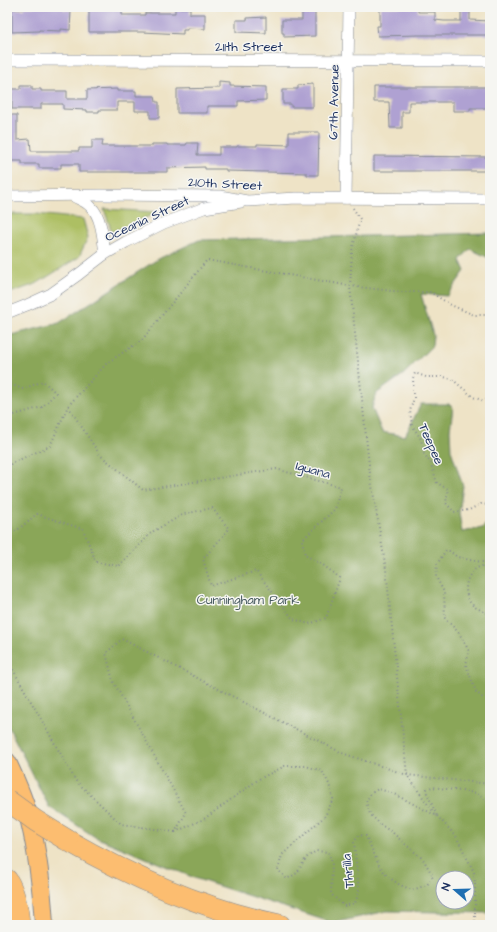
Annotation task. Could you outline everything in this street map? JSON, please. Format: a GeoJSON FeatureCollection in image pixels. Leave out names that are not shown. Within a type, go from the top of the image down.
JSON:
{"type":"FeatureCollection","features":[{"type":"Feature","properties":{"kind":"highway"},"geometry":{"type":"LineString","coordinates":[[7,800],[67,840],[106,862],[146,881],[193,900],[239,915],[280,925]]}},
{"type":"Feature","properties":{"kind":"highway"},"geometry":{"type":"LineString","coordinates":[[7,880],[13,891],[19,918]]}},
{"type":"Feature","properties":{"kind":"main road"},"geometry":{"type":"LineString","coordinates":[[7,762],[16,780],[30,820],[38,862],[43,918]]}},
{"type":"Feature","properties":{"kind":"street","name":"67th Avenue"},"geometry":{"type":"LineString","coordinates":[[346,198],[349,7]]}},
{"type":"Feature","properties":{"kind":"street","name":"211th Street"},"geometry":{"type":"LineString","coordinates":[[7,60],[490,61]]}},
{"type":"Feature","properties":{"kind":"street","name":"210th Street"},"geometry":{"type":"LineString","coordinates":[[7,196],[220,196],[247,201],[296,198],[490,199]]}},
{"type":"Feature","properties":{"kind":"street","name":"Oceania Street"},"geometry":{"type":"LineString","coordinates":[[74,196],[86,202],[93,208],[101,226],[106,254]]}},
{"type":"Feature","properties":{"kind":"street","name":"Oceania Street"},"geometry":{"type":"LineString","coordinates":[[7,313],[27,306],[51,294],[106,254],[164,223],[204,208],[247,201]]}},
{"type":"Feature","properties":{"kind":"path"},"geometry":{"type":"LineString","coordinates":[[346,198],[360,219],[352,251],[350,286],[370,474],[386,569],[407,775],[437,816],[456,836],[474,872],[475,925]]}},
{"type":"Feature","properties":{"kind":"path"},"geometry":{"type":"LineString","coordinates":[[7,467],[12,463],[50,446],[68,406],[107,363],[142,340],[207,260],[350,286],[401,292],[430,292],[450,305],[474,315],[490,315]]}},
{"type":"Feature","properties":{"kind":"path","name":"Teepee"},"geometry":{"type":"LineString","coordinates":[[490,399],[484,401],[473,397],[452,379],[444,377],[426,377],[415,373],[413,378],[414,398],[410,411],[412,425],[421,439],[424,454],[431,463],[437,483],[448,489],[446,503],[454,512],[469,510],[481,504],[490,505]]}},
{"type":"Feature","properties":{"kind":"path"},"geometry":{"type":"LineString","coordinates":[[7,383],[23,389],[43,381],[56,393],[42,407],[7,417]]}},
{"type":"Feature","properties":{"kind":"path","name":"Iguana"},"geometry":{"type":"LineString","coordinates":[[7,532],[16,531],[37,514],[83,529],[96,562],[119,566],[152,532],[184,514],[212,508],[229,529],[203,559],[211,586],[256,571],[293,618],[309,624],[326,618],[340,578],[323,565],[305,555],[302,540],[335,510],[341,487],[276,469],[143,490],[100,455],[68,406]]}},
{"type":"Feature","properties":{"kind":"path"},"geometry":{"type":"LineString","coordinates":[[490,558],[482,562],[470,560],[457,557],[450,551],[446,550],[437,564],[436,577],[444,592],[445,618],[459,633],[469,651],[466,664],[476,692],[482,697],[490,696]]}},
{"type":"Feature","properties":{"kind":"path"},"geometry":{"type":"LineString","coordinates":[[490,563],[473,570],[468,578],[466,587],[467,597],[475,607],[490,614]]}},
{"type":"Feature","properties":{"kind":"path"},"geometry":{"type":"LineString","coordinates":[[7,659],[76,781],[121,824],[175,832],[186,813],[113,682],[106,653],[122,639],[342,753],[407,775],[490,784]]}},
{"type":"Feature","properties":{"kind":"path","name":"Thrilla"},"geometry":{"type":"LineString","coordinates":[[175,832],[204,819],[259,779],[285,766],[306,766],[322,771],[329,784],[333,799],[325,816],[282,855],[278,870],[287,879],[298,873],[306,858],[316,851],[328,852],[332,862],[331,894],[344,906],[355,903],[360,892],[354,842],[359,835],[366,836],[379,866],[387,876],[400,886],[412,890],[427,885],[433,876],[423,859],[393,833],[381,825],[370,814],[366,802],[372,793],[378,789],[390,792],[437,816]]}},
{"type":"Feature","properties":{"kind":"path"},"geometry":{"type":"LineString","coordinates":[[437,816],[427,794],[427,789],[432,787],[476,793],[487,801],[490,816]]}},
{"type":"Feature","properties":{"kind":"green space"},"geometry":{"type":"Polygon","coordinates":[[[104,209],[159,212],[112,232],[104,209]]]}},
{"type":"Feature","properties":{"kind":"green space"},"geometry":{"type":"Polygon","coordinates":[[[7,214],[37,214],[83,219],[88,237],[79,257],[36,284],[7,294],[7,214]]]}},
{"type":"Feature","properties":{"kind":"green space","name":"Cunningham Park"},"geometry":{"type":"Polygon","coordinates":[[[490,233],[490,261],[489,258],[470,249],[460,260],[465,271],[447,296],[421,294],[433,335],[432,346],[404,374],[376,394],[372,408],[382,432],[405,436],[421,404],[449,404],[453,408],[450,430],[451,450],[463,486],[459,513],[462,532],[482,528],[490,520],[490,913],[387,911],[333,923],[197,879],[95,837],[49,807],[7,724],[7,336],[59,323],[158,259],[199,240],[490,233]]]}},
{"type":"Feature","properties":{"kind":"building"},"geometry":{"type":"Polygon","coordinates":[[[24,7],[64,7],[64,10],[71,10],[70,30],[61,29],[61,31],[39,30],[12,32],[12,9],[24,9],[24,7]]]}},
{"type":"Feature","properties":{"kind":"building"},"geometry":{"type":"Polygon","coordinates":[[[89,7],[122,7],[122,15],[175,13],[175,8],[190,8],[190,14],[205,14],[205,29],[187,28],[187,30],[183,30],[183,34],[89,32],[89,7]]]}},
{"type":"Feature","properties":{"kind":"building"},"geometry":{"type":"Polygon","coordinates":[[[380,7],[418,7],[418,12],[435,12],[435,20],[461,21],[461,7],[470,7],[470,20],[490,21],[490,35],[378,36],[377,26],[380,26],[380,7]]]}},
{"type":"Feature","properties":{"kind":"building"},"geometry":{"type":"Polygon","coordinates":[[[302,11],[315,11],[315,36],[284,37],[284,33],[282,33],[282,20],[302,20],[302,11]]]}},
{"type":"Feature","properties":{"kind":"building"},"geometry":{"type":"Polygon","coordinates":[[[266,17],[266,33],[236,32],[236,20],[266,17]]]}},
{"type":"Feature","properties":{"kind":"building"},"geometry":{"type":"Polygon","coordinates":[[[219,82],[230,83],[230,86],[266,87],[266,100],[238,101],[238,106],[207,106],[207,113],[177,113],[177,89],[219,88],[219,82]]]}},
{"type":"Feature","properties":{"kind":"building"},"geometry":{"type":"Polygon","coordinates":[[[313,84],[313,107],[291,107],[291,104],[283,104],[283,89],[298,89],[298,85],[313,84]]]}},
{"type":"Feature","properties":{"kind":"building"},"geometry":{"type":"Polygon","coordinates":[[[21,85],[32,85],[32,89],[41,89],[41,91],[67,91],[67,99],[87,99],[87,90],[117,89],[117,91],[136,91],[136,96],[155,96],[156,102],[159,102],[159,118],[150,118],[150,111],[135,111],[135,102],[117,102],[117,110],[99,110],[99,112],[63,109],[63,104],[41,104],[41,109],[12,109],[12,89],[21,89],[21,85]]]}},
{"type":"Feature","properties":{"kind":"building"},"geometry":{"type":"Polygon","coordinates":[[[374,87],[490,87],[490,102],[487,102],[487,108],[470,108],[470,111],[453,111],[453,102],[409,102],[409,112],[402,112],[402,128],[390,128],[389,102],[374,102],[374,87]]]}},
{"type":"Feature","properties":{"kind":"building"},"geometry":{"type":"Polygon","coordinates":[[[7,115],[17,115],[17,140],[30,139],[31,151],[79,151],[79,148],[92,148],[92,140],[103,140],[102,146],[152,146],[152,144],[186,145],[187,143],[198,143],[197,155],[219,155],[219,147],[257,146],[257,144],[289,145],[289,132],[319,132],[318,175],[307,175],[307,173],[226,171],[226,169],[205,169],[205,167],[167,168],[167,172],[79,172],[79,164],[61,164],[61,168],[39,168],[39,164],[22,164],[22,161],[7,161],[7,115]]]}},
{"type":"Feature","properties":{"kind":"building"},"geometry":{"type":"Polygon","coordinates":[[[374,156],[490,157],[490,171],[374,171],[374,156]]]}}]}
